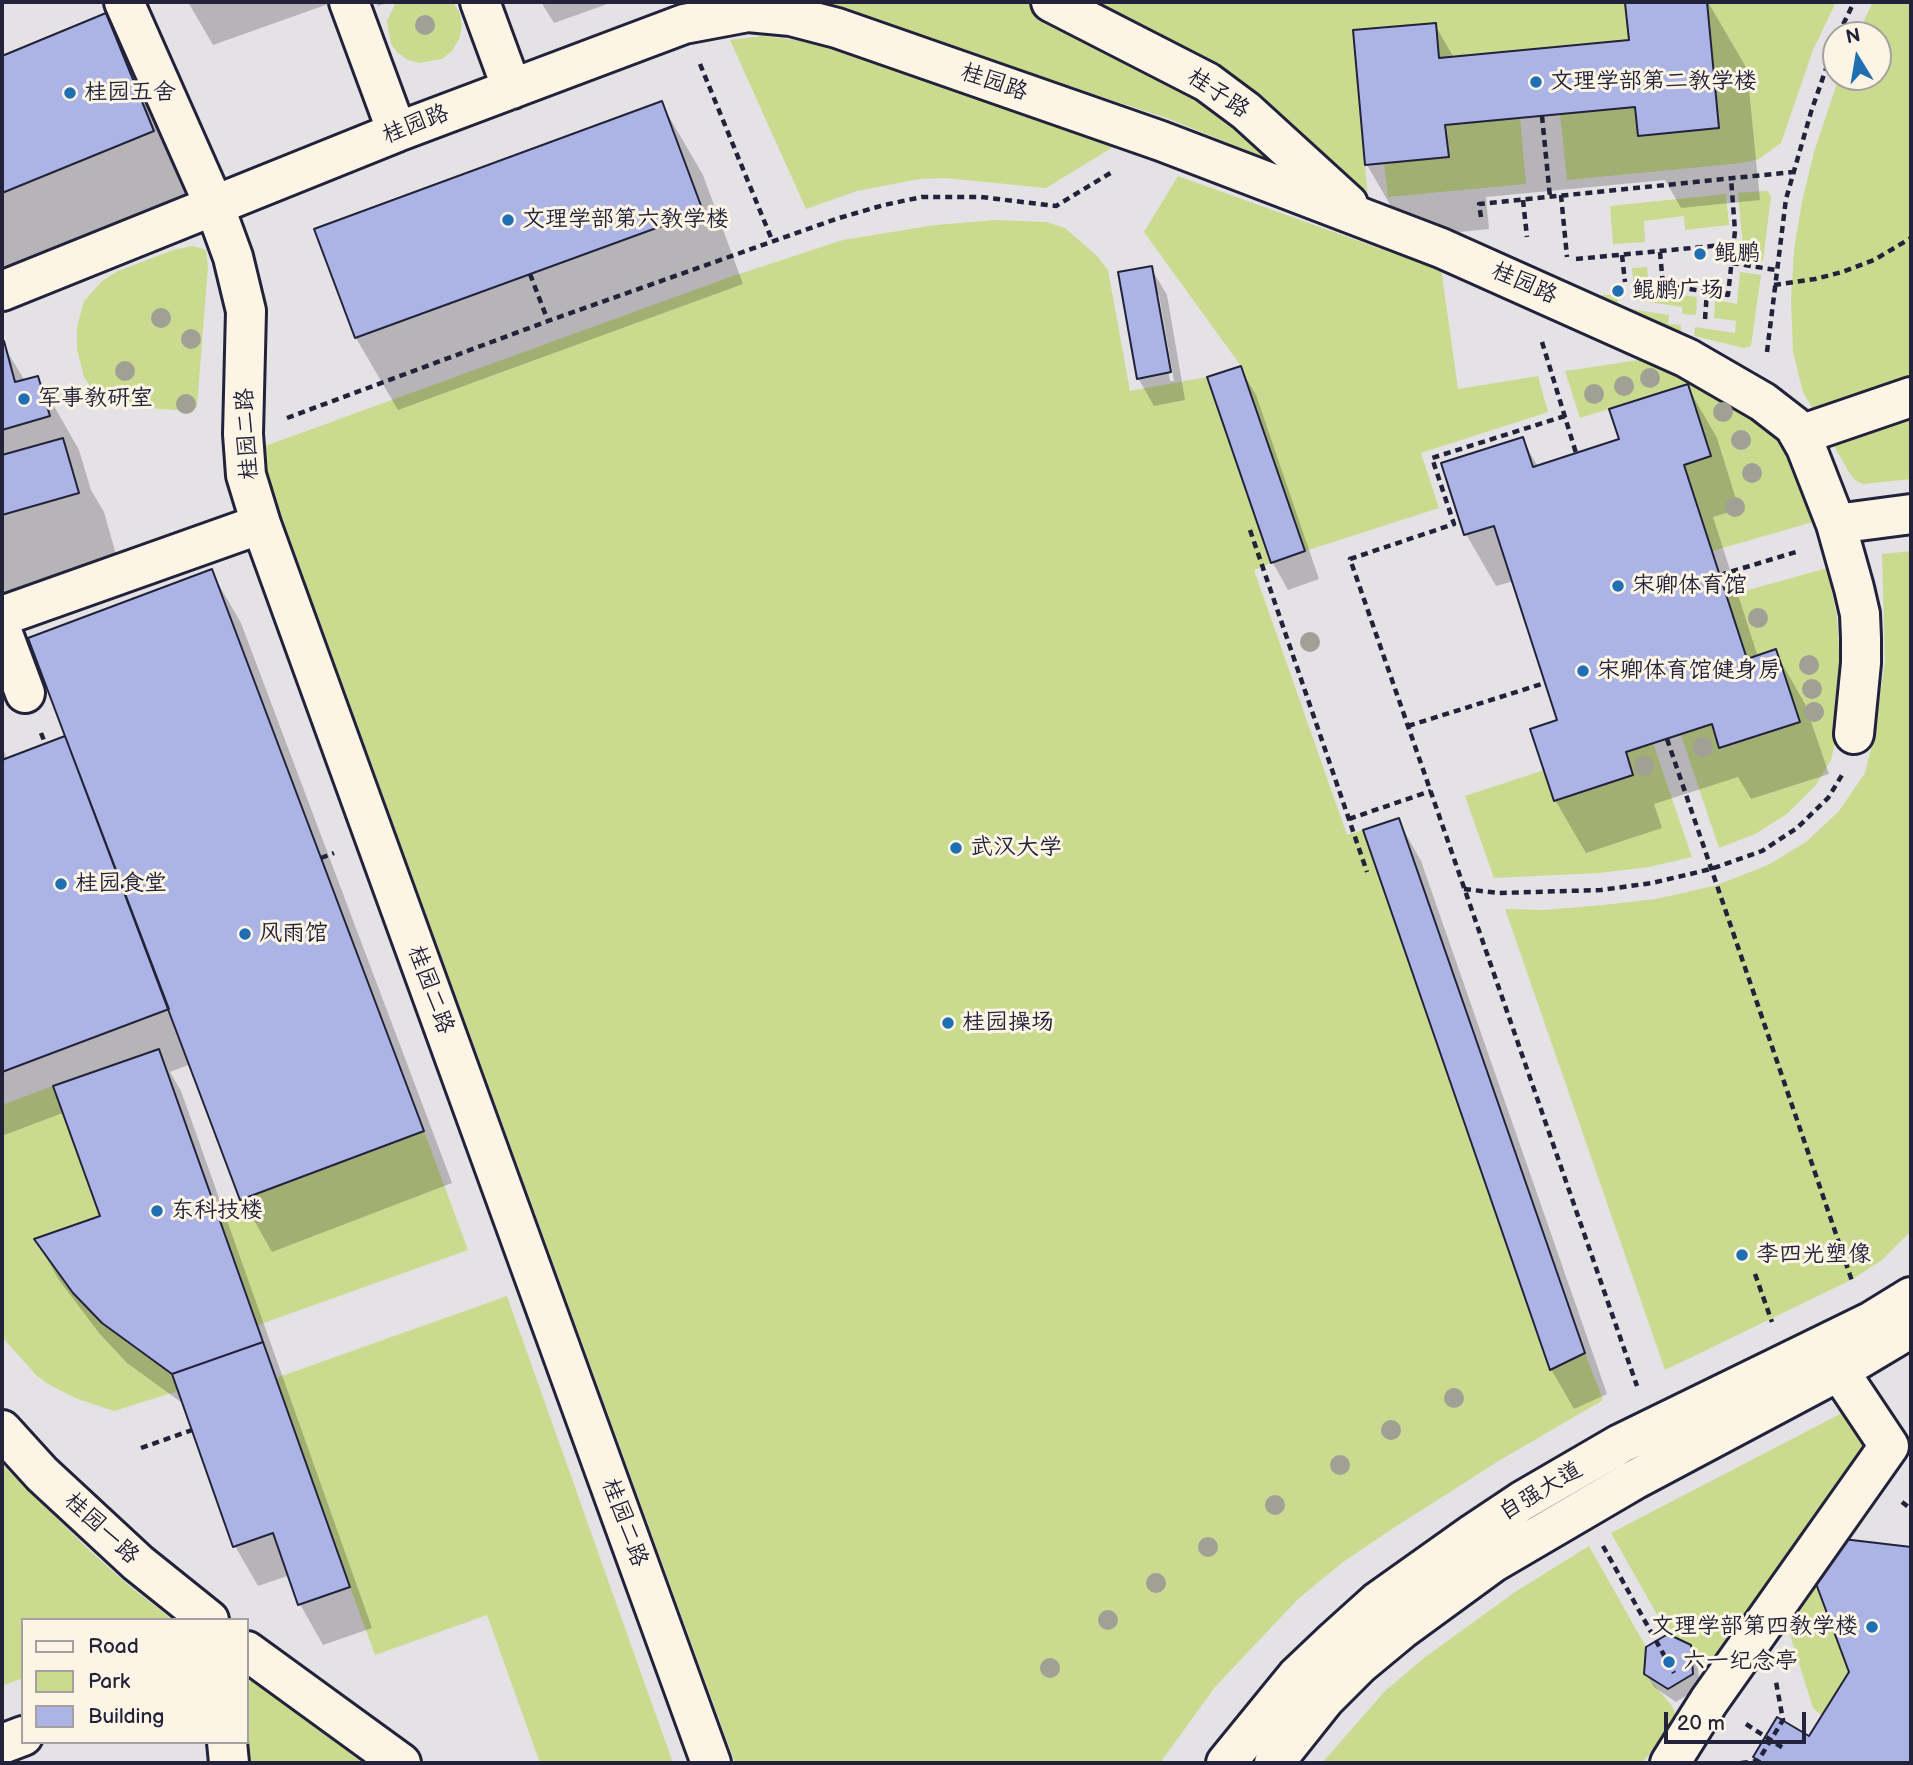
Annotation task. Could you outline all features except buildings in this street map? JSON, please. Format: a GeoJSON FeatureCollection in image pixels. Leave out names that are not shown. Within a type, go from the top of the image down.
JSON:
{"type":"FeatureCollection","features":[{"type":"Feature","properties":{"kind":"street","name":"桂园二路"},"geometry":{"type":"LineString","coordinates":[[124,2],[214,205],[233,257],[246,311],[243,434],[246,475],[261,524],[711,1763]]}},
{"type":"Feature","properties":{"kind":"street"},"geometry":{"type":"LineString","coordinates":[[349,2],[397,132]]}},
{"type":"Feature","properties":{"kind":"street"},"geometry":{"type":"LineString","coordinates":[[480,2],[512,89]]}},
{"type":"Feature","properties":{"kind":"street","name":"桂子路"},"geometry":{"type":"LineString","coordinates":[[1051,2],[1207,82],[1247,111],[1363,218]]}},
{"type":"Feature","properties":{"kind":"street","name":"桂园路"},"geometry":{"type":"LineString","coordinates":[[2,291],[397,132],[684,24],[748,12],[791,16],[837,28],[1161,141],[1363,218],[1485,267],[1687,358],[1763,402],[1794,426],[1800,435],[1813,461],[1838,532],[1860,614],[1861,663],[1854,734]]}},
{"type":"Feature","properties":{"kind":"street"},"geometry":{"type":"LineString","coordinates":[[1800,435],[1911,397]]}},
{"type":"Feature","properties":{"kind":"street"},"geometry":{"type":"LineString","coordinates":[[1838,532],[1911,514]]}},
{"type":"Feature","properties":{"kind":"street"},"geometry":{"type":"LineString","coordinates":[[2,616],[261,524]]}},
{"type":"Feature","properties":{"kind":"street"},"geometry":{"type":"LineString","coordinates":[[2,631],[25,693]]}},
{"type":"Feature","properties":{"kind":"street","name":"自强大道"},"geometry":{"type":"LineString","coordinates":[[1226,1763],[1297,1676],[1377,1602],[1421,1569],[1522,1501],[1620,1444],[1872,1321],[1911,1297]]}},
{"type":"Feature","properties":{"kind":"street","name":"自强大道"},"geometry":{"type":"LineString","coordinates":[[1274,1763],[1325,1699],[1360,1664],[1422,1614],[1494,1562],[1582,1509],[1839,1371],[1911,1328]]}},
{"type":"Feature","properties":{"kind":"street"},"geometry":{"type":"LineString","coordinates":[[1670,1763],[1709,1701],[1889,1446],[1839,1371]]}},
{"type":"Feature","properties":{"kind":"street","name":"桂园一路"},"geometry":{"type":"LineString","coordinates":[[2,1430],[42,1474],[138,1563],[207,1618]]}},
{"type":"Feature","properties":{"kind":"street"},"geometry":{"type":"LineString","coordinates":[[248,1652],[401,1763]]}},
{"type":"Feature","properties":{"kind":"street"},"geometry":{"type":"LineString","coordinates":[[2,1744],[21,1737]]}},
{"type":"Feature","properties":{"kind":"street"},"geometry":{"type":"LineString","coordinates":[[227,1744],[229,1763]]}},
{"type":"Feature","properties":{"kind":"path"},"geometry":{"type":"LineString","coordinates":[[1845,21],[1854,2]]}},
{"type":"Feature","properties":{"kind":"path"},"geometry":{"type":"LineString","coordinates":[[684,24],[772,240]]}},
{"type":"Feature","properties":{"kind":"path"},"geometry":{"type":"LineString","coordinates":[[1763,402],[1774,285],[1786,199],[1822,83]]}},
{"type":"Feature","properties":{"kind":"path"},"geometry":{"type":"LineString","coordinates":[[1542,116],[1550,197]]}},
{"type":"Feature","properties":{"kind":"path"},"geometry":{"type":"LineString","coordinates":[[243,434],[772,240],[884,205],[922,197],[981,197],[1056,206],[1161,141]]}},
{"type":"Feature","properties":{"kind":"path"},"geometry":{"type":"LineString","coordinates":[[1485,267],[1479,204],[1793,172]]}},
{"type":"Feature","properties":{"kind":"path"},"geometry":{"type":"LineString","coordinates":[[1660,252],[1663,285],[1728,295],[1734,244],[1731,178]]}},
{"type":"Feature","properties":{"kind":"path"},"geometry":{"type":"LineString","coordinates":[[1774,285],[1842,272],[1874,260],[1911,237]]}},
{"type":"Feature","properties":{"kind":"path"},"geometry":{"type":"LineString","coordinates":[[1555,261],[1734,244]]}},
{"type":"Feature","properties":{"kind":"path"},"geometry":{"type":"LineString","coordinates":[[1732,262],[1776,270]]}},
{"type":"Feature","properties":{"kind":"path"},"geometry":{"type":"LineString","coordinates":[[530,274],[548,321]]}},
{"type":"Feature","properties":{"kind":"path"},"geometry":{"type":"LineString","coordinates":[[1540,337],[1576,453]]}},
{"type":"Feature","properties":{"kind":"path"},"geometry":{"type":"LineString","coordinates":[[1564,416],[1432,458],[1454,524],[1350,559],[1638,1390]]}},
{"type":"Feature","properties":{"kind":"path"},"geometry":{"type":"LineString","coordinates":[[1250,530],[1367,872]]}},
{"type":"Feature","properties":{"kind":"path"},"geometry":{"type":"LineString","coordinates":[[1720,575],[1838,532]]}},
{"type":"Feature","properties":{"kind":"path"},"geometry":{"type":"LineString","coordinates":[[1408,726],[1545,683]]}},
{"type":"Feature","properties":{"kind":"path"},"geometry":{"type":"LineString","coordinates":[[1464,889],[1499,893],[1601,890],[1652,883],[1711,869],[1762,850],[1797,828],[1828,798],[1847,766],[1854,734]]}},
{"type":"Feature","properties":{"kind":"path"},"geometry":{"type":"LineString","coordinates":[[1668,739],[1856,1293]]}},
{"type":"Feature","properties":{"kind":"path"},"geometry":{"type":"LineString","coordinates":[[1349,819],[1431,791]]}},
{"type":"Feature","properties":{"kind":"path"},"geometry":{"type":"LineString","coordinates":[[1755,1274],[1776,1331]]}},
{"type":"Feature","properties":{"kind":"path"},"geometry":{"type":"LineString","coordinates":[[141,1448],[192,1430]]}},
{"type":"Feature","properties":{"kind":"path"},"geometry":{"type":"LineString","coordinates":[[1582,1509],[1680,1683],[1786,1750]]}},
{"type":"Feature","properties":{"kind":"path"},"geometry":{"type":"LineString","coordinates":[[1741,1763],[1758,1761],[1783,1720]]}},
{"type":"Feature","properties":{"kind":"shaded area","name":"武汉大学"},"geometry":{"type":"Polygon","coordinates":[[[2,2],[1911,2],[1911,1763],[2,1763],[2,2]]]}},
{"type":"Feature","properties":{"kind":"green space"},"geometry":{"type":"Polygon","coordinates":[[[396,2],[453,2],[460,14],[462,27],[452,51],[442,59],[419,63],[398,53],[391,44],[387,21],[396,2]]]}},
{"type":"Feature","properties":{"kind":"green space"},"geometry":{"type":"Polygon","coordinates":[[[817,2],[1637,2],[1625,3],[1629,40],[1439,58],[1436,23],[1353,30],[1368,199],[1169,119],[817,2]]]}},
{"type":"Feature","properties":{"kind":"green space"},"geometry":{"type":"Polygon","coordinates":[[[1707,2],[1836,2],[1827,21],[1822,21],[1822,31],[1781,143],[1759,159],[1742,163],[1567,180],[1560,114],[1635,107],[1638,136],[1719,128],[1707,2]]]}},
{"type":"Feature","properties":{"kind":"green space"},"geometry":{"type":"Polygon","coordinates":[[[1873,2],[1911,2],[1911,479],[1863,484],[1850,474],[1803,392],[1793,352],[1791,300],[1794,250],[1802,202],[1814,152],[1834,91],[1892,91],[1892,21],[1864,21],[1873,2]]]}},
{"type":"Feature","properties":{"kind":"green space"},"geometry":{"type":"Polygon","coordinates":[[[762,36],[820,43],[1118,144],[1046,188],[945,178],[919,179],[857,191],[806,209],[730,40],[762,36]]]}},
{"type":"Feature","properties":{"kind":"green space"},"geometry":{"type":"Polygon","coordinates":[[[1520,118],[1526,184],[1388,197],[1384,163],[1448,157],[1445,125],[1520,118]]]}},
{"type":"Feature","properties":{"kind":"green space"},"geometry":{"type":"Polygon","coordinates":[[[1178,176],[1441,268],[1458,389],[1538,376],[1548,412],[1421,453],[1439,508],[1305,551],[1241,366],[1144,232],[1178,176]]]}},
{"type":"Feature","properties":{"kind":"green space"},"geometry":{"type":"Polygon","coordinates":[[[1767,191],[1771,196],[1763,261],[1744,258],[1738,193],[1767,191]]]}},
{"type":"Feature","properties":{"kind":"green space"},"geometry":{"type":"Polygon","coordinates":[[[1726,194],[1729,225],[1685,230],[1684,216],[1644,221],[1645,242],[1613,244],[1610,206],[1726,194]]]}},
{"type":"Feature","properties":{"kind":"green space","name":"桂园操场"},"geometry":{"type":"Polygon","coordinates":[[[996,220],[1047,222],[1065,228],[1097,256],[1108,270],[1130,391],[1207,377],[1271,563],[1254,570],[1347,835],[1363,830],[1549,1369],[1585,1353],[1603,1400],[1497,1462],[1343,1562],[1298,1599],[1215,1687],[1160,1763],[735,1763],[257,449],[730,277],[843,240],[935,225],[996,220]]]}},
{"type":"Feature","properties":{"kind":"green space"},"geometry":{"type":"Polygon","coordinates":[[[193,246],[206,250],[208,266],[197,407],[189,411],[108,405],[101,402],[84,377],[77,349],[77,327],[84,301],[102,281],[118,271],[173,250],[193,246]]]}},
{"type":"Feature","properties":{"kind":"green space"},"geometry":{"type":"Polygon","coordinates":[[[1647,267],[1649,290],[1697,297],[1696,315],[1682,314],[1682,307],[1635,300],[1632,268],[1647,267]]]}},
{"type":"Feature","properties":{"kind":"green space"},"geometry":{"type":"Polygon","coordinates":[[[1740,272],[1761,275],[1751,346],[1744,348],[1694,336],[1695,327],[1735,333],[1736,321],[1714,318],[1715,300],[1737,304],[1740,272]]]}},
{"type":"Feature","properties":{"kind":"green space"},"geometry":{"type":"Polygon","coordinates":[[[1600,295],[1617,295],[1618,307],[1669,315],[1668,324],[1681,325],[1681,332],[1601,312],[1600,295]]]}},
{"type":"Feature","properties":{"kind":"green space"},"geometry":{"type":"Polygon","coordinates":[[[1658,359],[1778,432],[1795,463],[1813,522],[1712,551],[1684,465],[1711,456],[1688,384],[1580,418],[1565,371],[1658,359]]]}},
{"type":"Feature","properties":{"kind":"green space"},"geometry":{"type":"Polygon","coordinates":[[[1911,551],[1911,1231],[1882,1260],[1851,1280],[1665,1370],[1505,909],[1544,910],[1656,899],[1717,885],[1768,865],[1806,842],[1839,811],[1865,773],[1874,737],[1885,662],[1882,554],[1911,551]]]}},
{"type":"Feature","properties":{"kind":"green space"},"geometry":{"type":"Polygon","coordinates":[[[1827,568],[1837,617],[1840,661],[1838,730],[1831,760],[1816,785],[1787,814],[1755,834],[1719,848],[1681,735],[1712,724],[1719,747],[1775,649],[1747,659],[1727,596],[1827,568]]]}},
{"type":"Feature","properties":{"kind":"green space"},"geometry":{"type":"Polygon","coordinates":[[[1653,743],[1692,857],[1649,867],[1599,873],[1494,878],[1465,796],[1544,770],[1554,801],[1632,775],[1626,752],[1653,743]]]}},
{"type":"Feature","properties":{"kind":"green space"},"geometry":{"type":"Polygon","coordinates":[[[53,1086],[100,1216],[34,1240],[73,1293],[102,1323],[172,1374],[178,1391],[114,1411],[75,1398],[48,1384],[37,1376],[2,1337],[2,1105],[53,1086]]]}},
{"type":"Feature","properties":{"kind":"green space"},"geometry":{"type":"Polygon","coordinates":[[[424,1131],[468,1250],[258,1325],[215,1207],[424,1131]]]}},
{"type":"Feature","properties":{"kind":"green space"},"geometry":{"type":"Polygon","coordinates":[[[507,1296],[673,1763],[540,1763],[487,1615],[375,1655],[350,1587],[276,1378],[507,1296]]]}},
{"type":"Feature","properties":{"kind":"green space"},"geometry":{"type":"Polygon","coordinates":[[[1842,1413],[1865,1448],[1717,1658],[1695,1652],[1678,1642],[1668,1634],[1611,1533],[1842,1413]]]}},
{"type":"Feature","properties":{"kind":"green space"},"geometry":{"type":"Polygon","coordinates":[[[2,1464],[88,1549],[170,1618],[21,1618],[21,1679],[2,1686],[2,1464]]]}},
{"type":"Feature","properties":{"kind":"green space"},"geometry":{"type":"Polygon","coordinates":[[[1589,1546],[1646,1647],[1651,1681],[1675,1713],[1675,1723],[1642,1763],[1322,1763],[1385,1691],[1424,1658],[1515,1592],[1589,1546]]]}},
{"type":"Feature","properties":{"kind":"green space"},"geometry":{"type":"Polygon","coordinates":[[[1815,1581],[1849,1672],[1822,1716],[1813,1708],[1786,1622],[1815,1581]]]}},
{"type":"Feature","properties":{"kind":"green space"},"geometry":{"type":"Polygon","coordinates":[[[258,1678],[363,1763],[249,1763],[248,1682],[258,1678]]]}},
{"type":"Feature","properties":{"kind":"place","name":"文理学部第二教学楼"},"geometry":{"type":"Point","coordinates":[1536,82]}},
{"type":"Feature","properties":{"kind":"place","name":"桂园五舍"},"geometry":{"type":"Point","coordinates":[70,93]}},
{"type":"Feature","properties":{"kind":"place","name":"文理学部第六教学楼"},"geometry":{"type":"Point","coordinates":[508,220]}},
{"type":"Feature","properties":{"kind":"place","name":"鲲鹏"},"geometry":{"type":"Point","coordinates":[1700,254]}},
{"type":"Feature","properties":{"kind":"place","name":"鲲鹏广场"},"geometry":{"type":"Point","coordinates":[1618,291]}},
{"type":"Feature","properties":{"kind":"place","name":"军事教研室"},"geometry":{"type":"Point","coordinates":[24,399]}},
{"type":"Feature","properties":{"kind":"place","name":"宋卿体育馆"},"geometry":{"type":"Point","coordinates":[1618,586]}},
{"type":"Feature","properties":{"kind":"place","name":"宋卿体育馆健身房"},"geometry":{"type":"Point","coordinates":[1583,671]}},
{"type":"Feature","properties":{"kind":"place","name":"武汉大学"},"geometry":{"type":"Point","coordinates":[956,848]}},
{"type":"Feature","properties":{"kind":"place","name":"桂园食堂"},"geometry":{"type":"Point","coordinates":[61,884]}},
{"type":"Feature","properties":{"kind":"place","name":"风雨馆"},"geometry":{"type":"Point","coordinates":[245,934]}},
{"type":"Feature","properties":{"kind":"place","name":"桂园操场"},"geometry":{"type":"Point","coordinates":[948,1023]}},
{"type":"Feature","properties":{"kind":"place","name":"东科技楼"},"geometry":{"type":"Point","coordinates":[157,1211]}},
{"type":"Feature","properties":{"kind":"place","name":"李四光塑像"},"geometry":{"type":"Point","coordinates":[1742,1255]}},
{"type":"Feature","properties":{"kind":"place","name":"文理学部第四教学楼"},"geometry":{"type":"Point","coordinates":[1872,1627]}},
{"type":"Feature","properties":{"kind":"place","name":"六一纪念亭"},"geometry":{"type":"Point","coordinates":[1669,1662]}}]}
